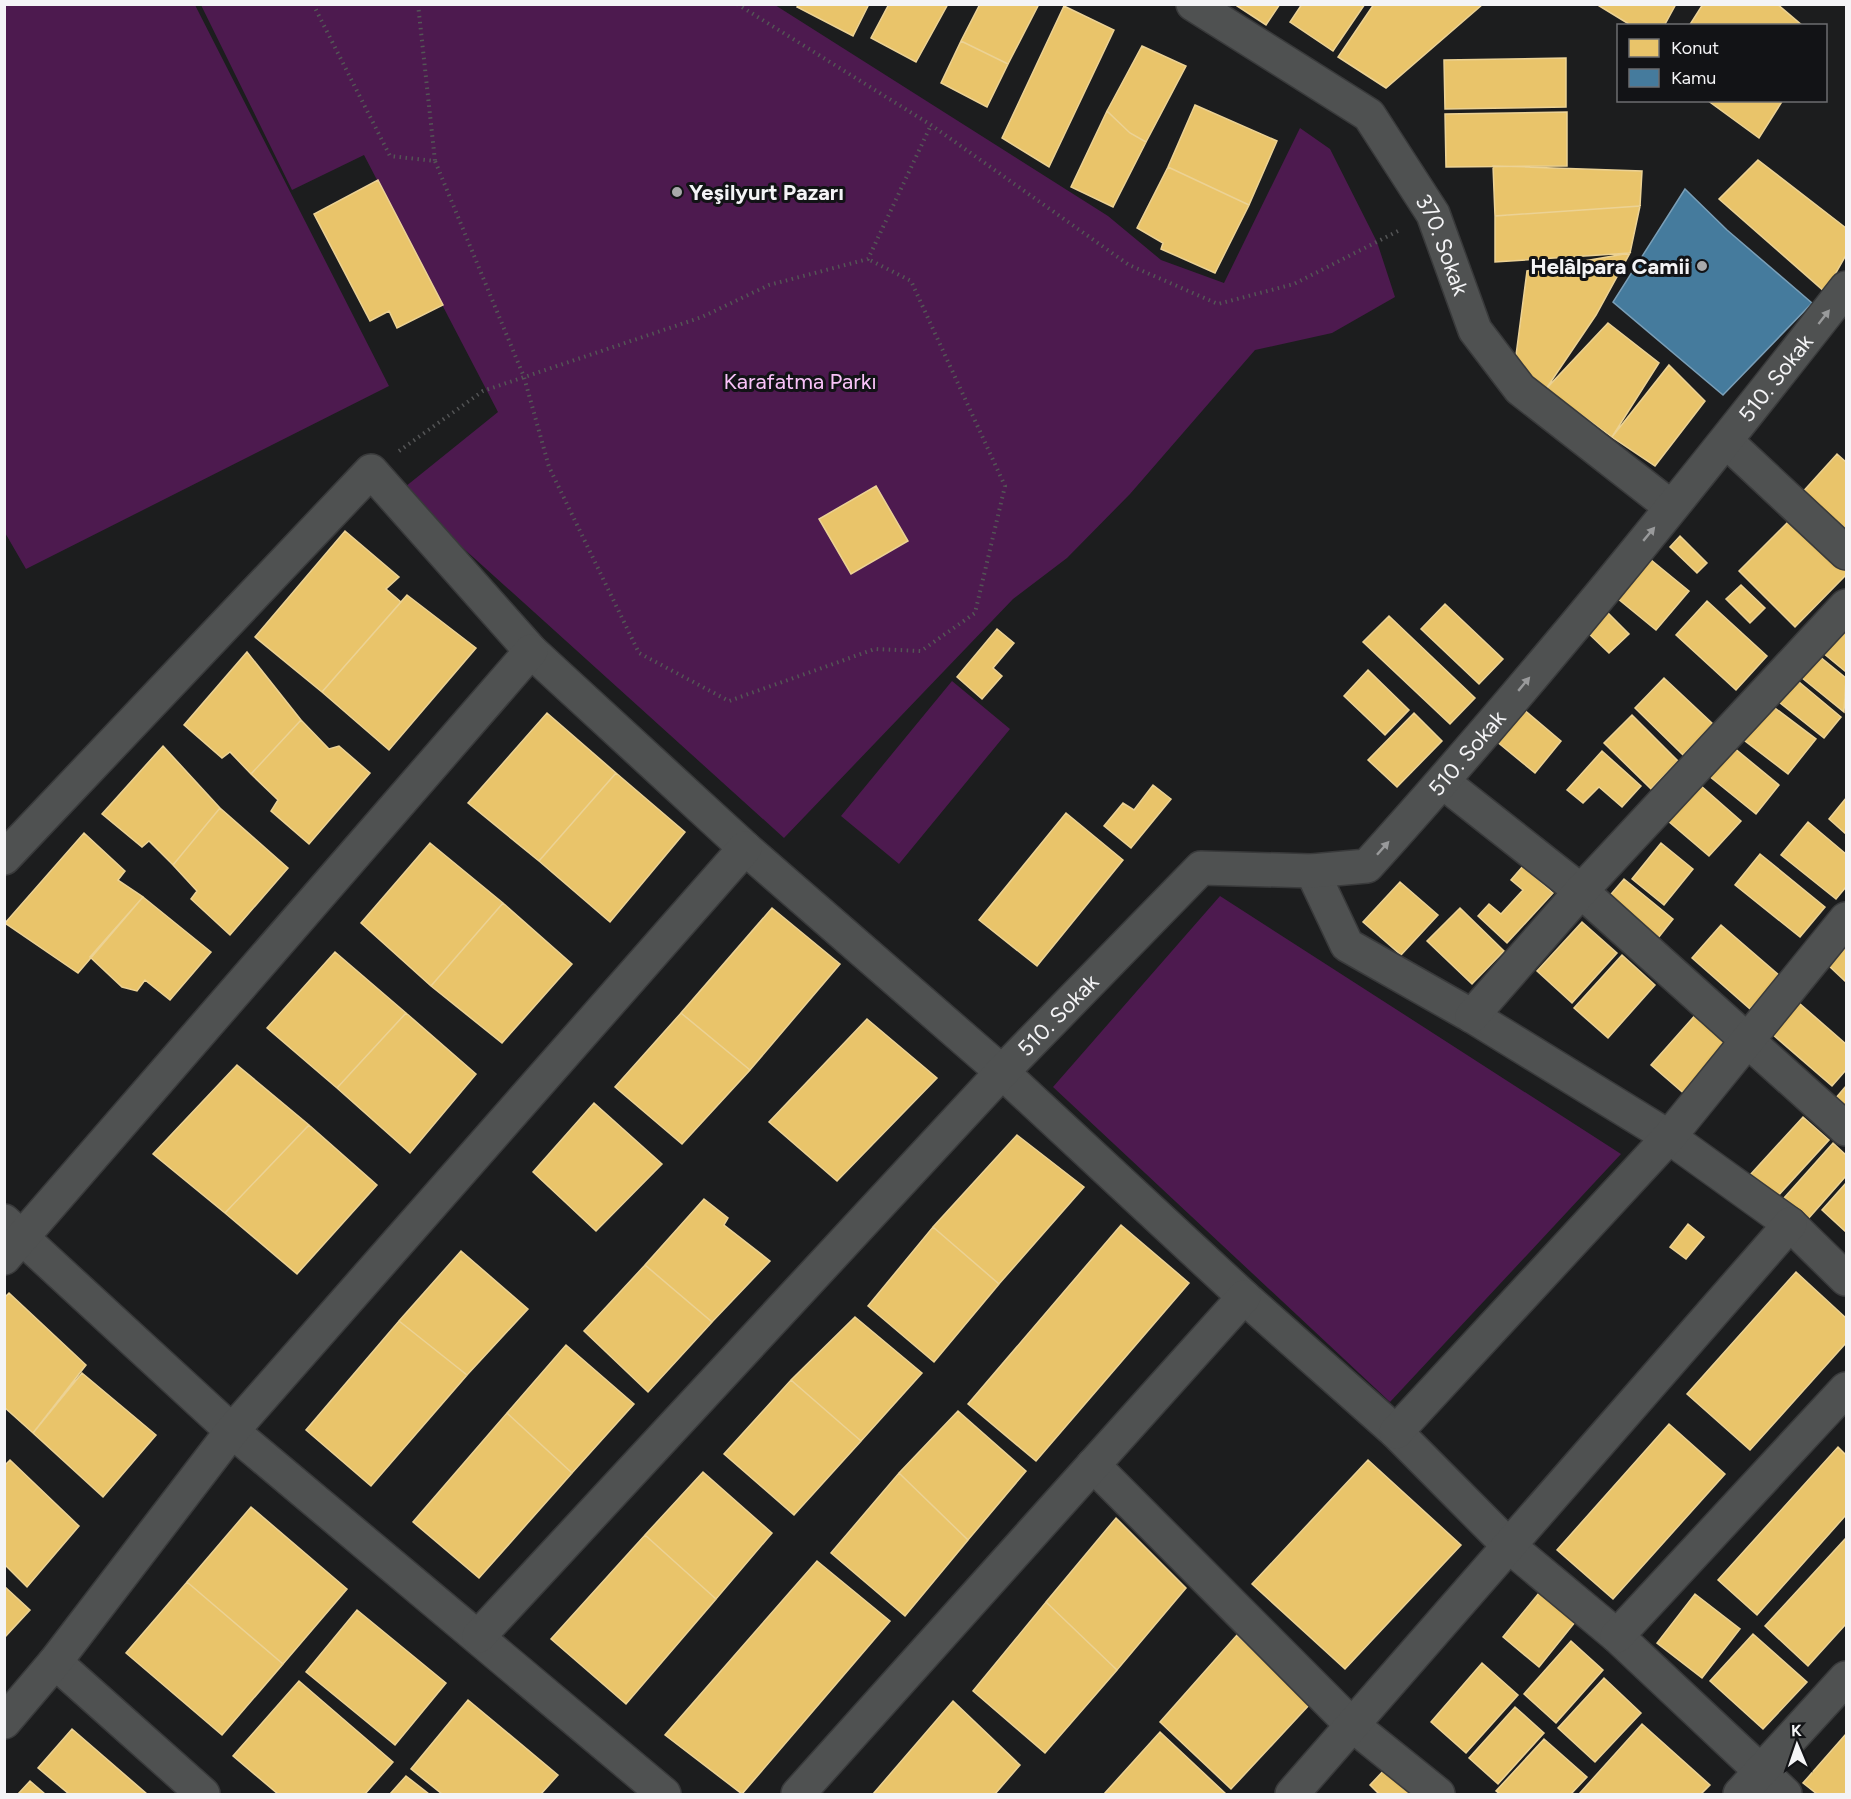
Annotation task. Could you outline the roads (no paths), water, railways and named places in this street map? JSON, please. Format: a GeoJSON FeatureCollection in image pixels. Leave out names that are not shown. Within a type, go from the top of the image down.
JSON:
{"type":"FeatureCollection","features":[{"type":"Feature","properties":{"kind":"street","name":"370. Sokak"},"geometry":{"type":"LineString","coordinates":[[1193,4],[1369,115],[1433,214],[1475,330],[1520,390],[1671,507]]}},
{"type":"Feature","properties":{"kind":"street","name":"510. Sokak"},"geometry":{"type":"LineString","coordinates":[[479,1636],[1002,1072],[1201,868],[1312,871],[1367,866],[1443,782],[1726,441],[1846,288]]}},
{"type":"Feature","properties":{"kind":"street"},"geometry":{"type":"LineString","coordinates":[[1726,441],[1846,552]]}},
{"type":"Feature","properties":{"kind":"street"},"geometry":{"type":"LineString","coordinates":[[4,858],[371,471],[531,651],[745,848],[1002,1072],[1244,1297],[1396,1432],[1509,1546],[1617,1636],[1751,1783],[1785,1794]]}},
{"type":"Feature","properties":{"kind":"street"},"geometry":{"type":"LineString","coordinates":[[1472,1016],[1581,891],[1846,606]]}},
{"type":"Feature","properties":{"kind":"street"},"geometry":{"type":"LineString","coordinates":[[531,651],[10,1239],[232,1431],[479,1636],[664,1794]]}},
{"type":"Feature","properties":{"kind":"street"},"geometry":{"type":"LineString","coordinates":[[1443,782],[1581,891],[1846,1128]]}},
{"type":"Feature","properties":{"kind":"street"},"geometry":{"type":"LineString","coordinates":[[4,1722],[55,1662],[232,1431],[745,848]]}},
{"type":"Feature","properties":{"kind":"street"},"geometry":{"type":"LineString","coordinates":[[1312,871],[1347,945],[1472,1016],[1669,1137],[1790,1224],[1846,1279]]}},
{"type":"Feature","properties":{"kind":"street"},"geometry":{"type":"LineString","coordinates":[[1396,1432],[1669,1137],[1846,919]]}},
{"type":"Feature","properties":{"kind":"street"},"geometry":{"type":"LineString","coordinates":[[1292,1794],[1790,1224]]}},
{"type":"Feature","properties":{"kind":"street"},"geometry":{"type":"LineString","coordinates":[[798,1794],[1244,1297]]}},
{"type":"Feature","properties":{"kind":"street"},"geometry":{"type":"LineString","coordinates":[[1617,1636],[1846,1389]]}},
{"type":"Feature","properties":{"kind":"street"},"geometry":{"type":"LineString","coordinates":[[1093,1465],[1351,1724],[1438,1794]]}},
{"type":"Feature","properties":{"kind":"street"},"geometry":{"type":"LineString","coordinates":[[55,1662],[203,1794]]}},
{"type":"Feature","properties":{"kind":"street"},"geometry":{"type":"LineString","coordinates":[[1751,1783],[1846,1678]]}},
{"type":"Feature","properties":{"kind":"place","name":"Yeşilyurt Pazarı"},"geometry":{"type":"Point","coordinates":[677,192]}},
{"type":"Feature","properties":{"kind":"place","name":"Helâlpara Camii"},"geometry":{"type":"Point","coordinates":[1702,266]}},
{"type":"Feature","properties":{"kind":"park label","name":"Karafatma Parkı"},"geometry":{"type":"Point","coordinates":[800,381]}}]}
